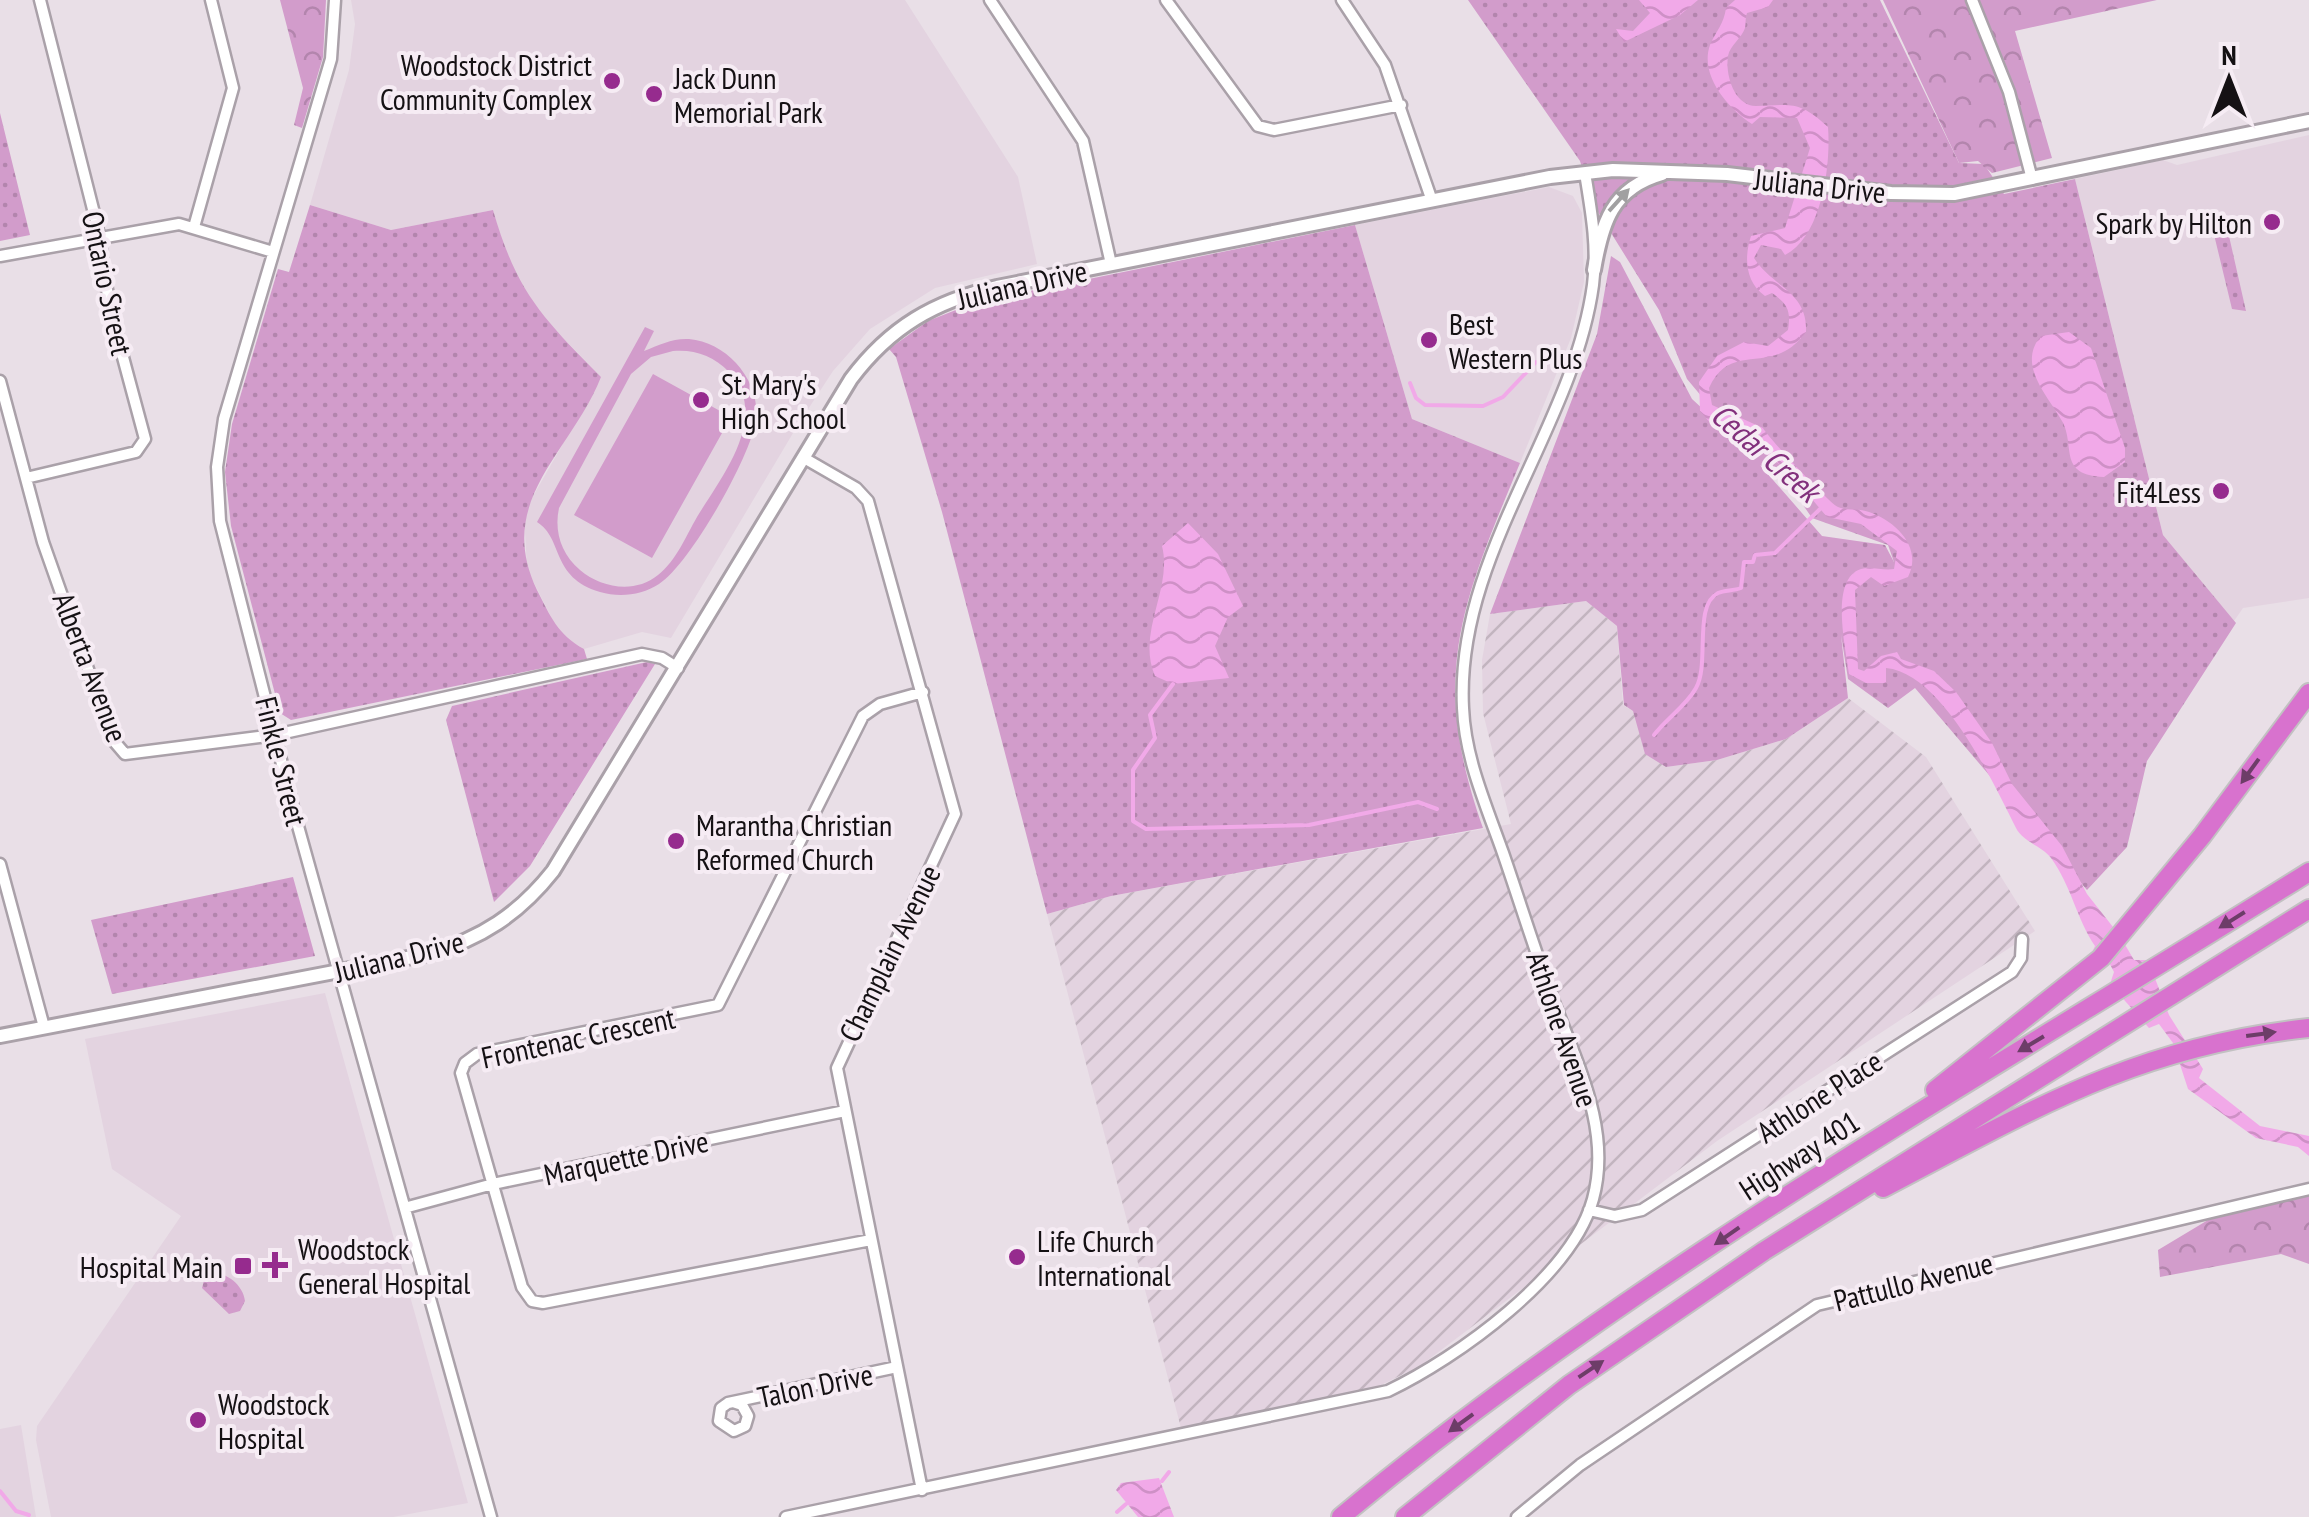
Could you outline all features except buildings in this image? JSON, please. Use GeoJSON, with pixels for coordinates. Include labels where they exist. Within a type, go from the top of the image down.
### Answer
{"type":"FeatureCollection","features":[{"type":"Feature","properties":{"kind":"highway"},"geometry":{"type":"LineString","coordinates":[[1876,1137],[2101,958],[2309,693]]}},
{"type":"Feature","properties":{"kind":"highway","name":"Highway 401"},"geometry":{"type":"LineString","coordinates":[[1341,1517],[1406,1463],[1556,1353],[1876,1137],[2309,872]]}},
{"type":"Feature","properties":{"kind":"highway","name":"Highway 401"},"geometry":{"type":"LineString","coordinates":[[1405,1517],[1569,1384],[1764,1250],[2309,909]]}},
{"type":"Feature","properties":{"kind":"highway"},"geometry":{"type":"LineString","coordinates":[[1764,1250],[2069,1090],[2156,1056],[2214,1042],[2309,1028]]}},
{"type":"Feature","properties":{"kind":"street","name":"Ontario Street"},"geometry":{"type":"LineString","coordinates":[[26,478],[135,452],[145,441],[110,309],[99,239],[40,0]]}},
{"type":"Feature","properties":{"kind":"street"},"geometry":{"type":"LineString","coordinates":[[194,227],[233,88],[211,0]]}},
{"type":"Feature","properties":{"kind":"street","name":"Finkle Street"},"geometry":{"type":"LineString","coordinates":[[336,0],[332,59],[224,419],[217,479],[220,521],[275,735],[491,1517]]}},
{"type":"Feature","properties":{"kind":"street"},"geometry":{"type":"LineString","coordinates":[[990,0],[1083,140],[1112,264]]}},
{"type":"Feature","properties":{"kind":"street"},"geometry":{"type":"LineString","coordinates":[[1166,0],[1258,126],[1274,130],[1401,105]]}},
{"type":"Feature","properties":{"kind":"street"},"geometry":{"type":"LineString","coordinates":[[1342,0],[1385,65],[1432,200]]}},
{"type":"Feature","properties":{"kind":"street"},"geometry":{"type":"LineString","coordinates":[[1972,0],[2009,92],[2032,179]]}},
{"type":"Feature","properties":{"kind":"street","name":"Juliana Drive"},"geometry":{"type":"LineString","coordinates":[[0,1036],[454,947],[478,937],[518,910],[553,871],[867,358],[912,319],[978,291],[1585,172],[1686,172],[1935,196],[2309,121]]}},
{"type":"Feature","properties":{"kind":"street","name":"Athlone Avenue"},"geometry":{"type":"LineString","coordinates":[[786,1517],[1388,1391],[1426,1371],[1537,1284],[1589,1210],[1597,1173],[1592,1105],[1473,766],[1462,689],[1470,613],[1581,338],[1594,270],[1585,172]]}},
{"type":"Feature","properties":{"kind":"street"},"geometry":{"type":"LineString","coordinates":[[1594,270],[1602,225],[1619,198],[1646,178],[1686,172]]}},
{"type":"Feature","properties":{"kind":"street"},"geometry":{"type":"LineString","coordinates":[[0,256],[175,224],[273,252]]}},
{"type":"Feature","properties":{"kind":"street","name":"Alberta Avenue"},"geometry":{"type":"LineString","coordinates":[[0,381],[44,546],[119,750],[130,754],[275,735],[642,654],[662,658],[678,668]]}},
{"type":"Feature","properties":{"kind":"street","name":"Champlain Avenue"},"geometry":{"type":"LineString","coordinates":[[804,458],[856,488],[868,501],[954,809],[953,822],[840,1054],[838,1068],[922,1490]]}},
{"type":"Feature","properties":{"kind":"street","name":"Frontenac Crescent"},"geometry":{"type":"LineString","coordinates":[[871,1240],[538,1302],[528,1298],[522,1287],[462,1080],[465,1063],[478,1054],[718,1005],[863,717],[880,704],[923,692]]}},
{"type":"Feature","properties":{"kind":"street"},"geometry":{"type":"LineString","coordinates":[[0,864],[44,1027]]}},
{"type":"Feature","properties":{"kind":"street","name":"Athlone Place"},"geometry":{"type":"LineString","coordinates":[[1589,1210],[1615,1216],[1642,1210],[2012,972],[2021,958],[2022,938]]}},
{"type":"Feature","properties":{"kind":"street","name":"Marquette Drive"},"geometry":{"type":"LineString","coordinates":[[408,1207],[493,1184],[845,1111]]}},
{"type":"Feature","properties":{"kind":"street","name":"Pattullo Avenue"},"geometry":{"type":"LineString","coordinates":[[1517,1517],[1580,1465],[1817,1305],[2309,1189]]}},
{"type":"Feature","properties":{"kind":"street","name":"Talon Drive"},"geometry":{"type":"LineString","coordinates":[[733,1402],[898,1367]]}},
{"type":"Feature","properties":{"kind":"shaded area"},"geometry":{"type":"Polygon","coordinates":[[[351,0],[905,0],[1018,177],[1037,264],[935,288],[870,329],[833,371],[799,423],[671,638],[642,632],[584,649],[560,635],[527,569],[524,512],[601,377],[542,316],[509,265],[493,210],[391,230],[310,205],[349,70],[355,24],[351,0]]]}},
{"type":"Feature","properties":{"kind":"shaded area"},"geometry":{"type":"Polygon","coordinates":[[[2309,135],[2309,598],[2243,608],[2234,621],[2163,535],[2075,179],[2163,160],[2177,165],[2309,135]]]}},
{"type":"Feature","properties":{"kind":"shaded area"},"geometry":{"type":"Polygon","coordinates":[[[1549,187],[1573,196],[1582,213],[1584,282],[1571,338],[1520,463],[1412,419],[1355,225],[1549,187]]]}},
{"type":"Feature","properties":{"kind":"shaded area"},"geometry":{"type":"Polygon","coordinates":[[[1586,601],[1617,626],[1623,705],[1633,711],[1666,767],[1717,760],[1786,739],[1848,698],[1926,757],[2035,931],[1717,1141],[1420,1366],[1375,1388],[1181,1428],[1047,914],[1111,896],[1511,824],[1483,713],[1482,660],[1490,614],[1586,601]]]}},
{"type":"Feature","properties":{"kind":"shaded area","name":"Woodstock General Hospital"},"geometry":{"type":"Polygon","coordinates":[[[325,993],[468,1503],[393,1517],[51,1517],[36,1440],[37,1426],[181,1216],[112,1169],[85,1039],[325,993]]]}},
{"type":"Feature","properties":{"kind":"shaded area"},"geometry":{"type":"Polygon","coordinates":[[[21,1425],[36,1517],[0,1517],[0,1429],[21,1425]]]}},
{"type":"Feature","properties":{"kind":"green space"},"geometry":{"type":"Polygon","coordinates":[[[280,0],[326,0],[323,57],[302,128],[294,125],[303,88],[280,0]]]}},
{"type":"Feature","properties":{"kind":"green space"},"geometry":{"type":"Polygon","coordinates":[[[1468,0],[1880,0],[1959,163],[1984,164],[2004,194],[2075,179],[2163,535],[2236,623],[2147,761],[2127,847],[2087,890],[1915,688],[1888,708],[1848,679],[1841,635],[1848,698],[1786,739],[1717,760],[1666,767],[1645,754],[1633,711],[1624,705],[1617,626],[1586,601],[1490,614],[1597,334],[1611,256],[1620,262],[1692,399],[1743,446],[1687,379],[1659,310],[1593,204],[1580,161],[1468,0]],[[1760,465],[1822,536],[1885,545],[1894,562],[1888,545],[1812,518],[1790,486],[1760,465]]]}},
{"type":"Feature","properties":{"kind":"green space"},"geometry":{"type":"Polygon","coordinates":[[[1883,0],[2157,0],[2015,31],[2052,158],[1992,173],[1978,161],[1959,163],[1883,0]]]}},
{"type":"Feature","properties":{"kind":"green space"},"geometry":{"type":"Polygon","coordinates":[[[0,113],[30,235],[0,241],[0,113]]]}},
{"type":"Feature","properties":{"kind":"green space"},"geometry":{"type":"Polygon","coordinates":[[[310,205],[391,230],[493,210],[512,263],[534,302],[601,377],[542,478],[530,503],[525,529],[526,558],[537,590],[556,624],[584,649],[587,659],[291,720],[280,713],[231,526],[225,472],[232,424],[278,269],[289,272],[310,205]]]}},
{"type":"Feature","properties":{"kind":"green space"},"geometry":{"type":"Polygon","coordinates":[[[2217,212],[2224,214],[2246,311],[2232,309],[2210,218],[2217,212]]]}},
{"type":"Feature","properties":{"kind":"green space"},"geometry":{"type":"Polygon","coordinates":[[[1355,225],[1412,419],[1520,463],[1482,559],[1459,642],[1455,683],[1458,727],[1483,828],[1111,896],[1047,914],[942,512],[896,357],[889,349],[928,321],[976,302],[1355,225]]]}},
{"type":"Feature","properties":{"kind":"green space"},"geometry":{"type":"Polygon","coordinates":[[[645,327],[654,331],[644,351],[689,339],[716,347],[739,366],[756,405],[752,437],[702,533],[659,584],[623,595],[584,585],[565,568],[551,538],[537,522],[645,327]],[[681,351],[651,357],[631,374],[559,508],[558,534],[568,557],[588,576],[608,585],[639,585],[664,569],[738,446],[745,407],[741,389],[717,362],[681,351]]]}},
{"type":"Feature","properties":{"kind":"green space"},"geometry":{"type":"Polygon","coordinates":[[[653,374],[731,417],[652,558],[574,515],[653,374]]]}},
{"type":"Feature","properties":{"kind":"green space"},"geometry":{"type":"Polygon","coordinates":[[[647,662],[655,664],[530,866],[494,902],[446,720],[452,706],[647,662]]]}},
{"type":"Feature","properties":{"kind":"green space"},"geometry":{"type":"Polygon","coordinates":[[[293,877],[315,956],[112,994],[91,920],[293,877]]]}},
{"type":"Feature","properties":{"kind":"green space"},"geometry":{"type":"Polygon","coordinates":[[[2309,1193],[2309,1264],[2281,1254],[2160,1277],[2158,1250],[2218,1214],[2309,1193]]]}},
{"type":"Feature","properties":{"kind":"green space"},"geometry":{"type":"Polygon","coordinates":[[[206,1273],[219,1274],[236,1283],[245,1301],[240,1311],[229,1314],[202,1288],[206,1273]]]}},
{"type":"Feature","properties":{"kind":"water"},"geometry":{"type":"Polygon","coordinates":[[[1639,0],[1698,0],[1680,15],[1624,42],[1616,29],[1633,31],[1650,13],[1639,0]]]}},
{"type":"Feature","properties":{"kind":"water","name":"Cedar Creek"},"geometry":{"type":"Polygon","coordinates":[[[1735,0],[1773,0],[1768,7],[1747,13],[1745,28],[1729,52],[1728,71],[1737,95],[1748,105],[1794,106],[1818,118],[1828,127],[1828,160],[1816,216],[1798,246],[1785,255],[1781,249],[1761,245],[1754,258],[1795,298],[1805,318],[1806,332],[1780,354],[1741,361],[1718,373],[1709,388],[1712,405],[1763,428],[1838,507],[1879,516],[1904,537],[1912,556],[1908,577],[1884,586],[1871,577],[1855,590],[1858,669],[1864,671],[1881,656],[1897,652],[1901,659],[1934,671],[1956,692],[1992,743],[2012,784],[2062,846],[2087,894],[2113,927],[2127,916],[2117,931],[2134,960],[2148,960],[2169,1015],[2203,1069],[2199,1078],[2260,1126],[2309,1136],[2309,1156],[2298,1147],[2256,1138],[2188,1089],[2173,1043],[2159,1024],[2149,1028],[2110,984],[2114,972],[2102,949],[2088,961],[2095,946],[2058,868],[2047,854],[2019,833],[1980,758],[1927,689],[1907,674],[1886,668],[1886,683],[1866,683],[1849,674],[1842,616],[1845,586],[1851,575],[1861,569],[1894,569],[1897,551],[1861,524],[1827,517],[1790,473],[1747,438],[1712,425],[1700,411],[1699,382],[1717,356],[1744,342],[1768,346],[1788,330],[1785,305],[1772,293],[1765,296],[1753,284],[1747,252],[1751,236],[1785,228],[1810,148],[1797,118],[1760,117],[1752,124],[1734,110],[1712,80],[1710,45],[1726,8],[1735,0]]]}},
{"type":"Feature","properties":{"kind":"water"},"geometry":{"type":"Polygon","coordinates":[[[2069,332],[2091,348],[2125,448],[2125,462],[2104,477],[2089,475],[2074,465],[2062,421],[2033,369],[2034,347],[2041,336],[2069,332]]]}},
{"type":"Feature","properties":{"kind":"water"},"geometry":{"type":"Polygon","coordinates":[[[1188,523],[1218,554],[1243,606],[1228,617],[1215,646],[1229,678],[1173,684],[1155,676],[1150,643],[1163,578],[1162,546],[1188,523]]]}},
{"type":"Feature","properties":{"kind":"water"},"geometry":{"type":"Polygon","coordinates":[[[1159,1478],[1174,1517],[1138,1517],[1116,1490],[1121,1483],[1159,1478]]]}},
{"type":"Feature","properties":{"kind":"waterway"},"geometry":{"type":"LineString","coordinates":[[1410,383],[1416,398],[1425,405],[1483,406],[1503,397],[1536,362]]}},
{"type":"Feature","properties":{"kind":"waterway","name":"Cedar Creek"},"geometry":{"type":"LineString","coordinates":[[1654,735],[1696,688],[1710,600],[1718,593],[1741,588],[1744,562],[1753,562],[1755,555],[1775,553],[1820,509]]}},
{"type":"Feature","properties":{"kind":"waterway"},"geometry":{"type":"LineString","coordinates":[[1173,684],[1150,715],[1155,738],[1133,770],[1133,821],[1146,829],[1309,825],[1418,802],[1437,809]]}},
{"type":"Feature","properties":{"kind":"waterway"},"geometry":{"type":"LineString","coordinates":[[1162,1481],[1169,1472]]}},
{"type":"Feature","properties":{"kind":"waterway"},"geometry":{"type":"LineString","coordinates":[[0,1491],[16,1511],[29,1515]]}},
{"type":"Feature","properties":{"kind":"waterway"},"geometry":{"type":"LineString","coordinates":[[1117,1512],[1126,1504]]}},
{"type":"Feature","properties":{"kind":"place","name":"Woodstock District Community Complex"},"geometry":{"type":"Point","coordinates":[612,81]}},
{"type":"Feature","properties":{"kind":"place","name":"Jack Dunn Memorial Park"},"geometry":{"type":"Point","coordinates":[654,94]}},
{"type":"Feature","properties":{"kind":"place","name":"Spark by Hilton"},"geometry":{"type":"Point","coordinates":[2272,222]}},
{"type":"Feature","properties":{"kind":"place","name":"Best Western Plus"},"geometry":{"type":"Point","coordinates":[1429,340]}},
{"type":"Feature","properties":{"kind":"place","name":"St. Mary's High School"},"geometry":{"type":"Point","coordinates":[701,400]}},
{"type":"Feature","properties":{"kind":"place","name":"Fit4Less"},"geometry":{"type":"Point","coordinates":[2221,491]}},
{"type":"Feature","properties":{"kind":"place","name":"Marantha Christian Reformed Church"},"geometry":{"type":"Point","coordinates":[676,841]}},
{"type":"Feature","properties":{"kind":"place","name":"Life Church International"},"geometry":{"type":"Point","coordinates":[1017,1257]}},
{"type":"Feature","properties":{"kind":"place","name":"Woodstock General Hospital"},"geometry":{"type":"Point","coordinates":[275,1265]}},
{"type":"Feature","properties":{"kind":"place","name":"Hospital Main"},"geometry":{"type":"Point","coordinates":[243,1266]}},
{"type":"Feature","properties":{"kind":"place","name":"Woodstock Hospital"},"geometry":{"type":"Point","coordinates":[198,1420]}}]}
